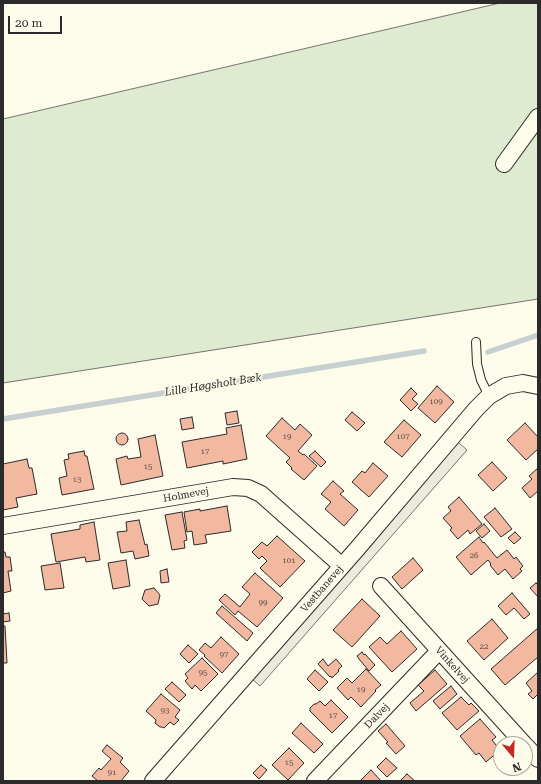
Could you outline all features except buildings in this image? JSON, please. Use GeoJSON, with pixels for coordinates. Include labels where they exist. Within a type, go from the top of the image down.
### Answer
{"type":"FeatureCollection","features":[{"type":"Feature","properties":{"kind":"street"},"geometry":{"type":"LineString","coordinates":[[504,164],[538,117]]}},
{"type":"Feature","properties":{"kind":"street","name":"Vestbanevej"},"geometry":{"type":"LineString","coordinates":[[152,781],[342,566],[476,409],[490,396],[506,386],[523,383],[538,386]]}},
{"type":"Feature","properties":{"kind":"street","name":"Holmevej"},"geometry":{"type":"LineString","coordinates":[[3,526],[232,487],[248,488],[262,494],[342,566]]}},
{"type":"Feature","properties":{"kind":"street","name":"Vinkelvej"},"geometry":{"type":"LineString","coordinates":[[381,586],[516,736]]}},
{"type":"Feature","properties":{"kind":"street","name":"Dalvej"},"geometry":{"type":"LineString","coordinates":[[315,781],[439,651]]}},
{"type":"Feature","properties":{"kind":"lane"},"geometry":{"type":"LineString","coordinates":[[476,342],[477,364],[482,380],[490,396]]}},
{"type":"Feature","properties":{"kind":"green space"},"geometry":{"type":"Polygon","coordinates":[[[500,3],[538,3],[538,299],[3,383],[3,119],[500,3]]]}},
{"type":"Feature","properties":{"kind":"shaded area"},"geometry":{"type":"Polygon","coordinates":[[[458,442],[467,450],[260,686],[251,678],[458,442]]]}},
{"type":"Feature","properties":{"kind":"waterway","name":"Lille Høgsholt Bæk"},"geometry":{"type":"LineString","coordinates":[[488,352],[538,335]]}},
{"type":"Feature","properties":{"kind":"waterway","name":"Lille Høgsholt Bæk"},"geometry":{"type":"LineString","coordinates":[[3,419],[424,351]]}}]}
